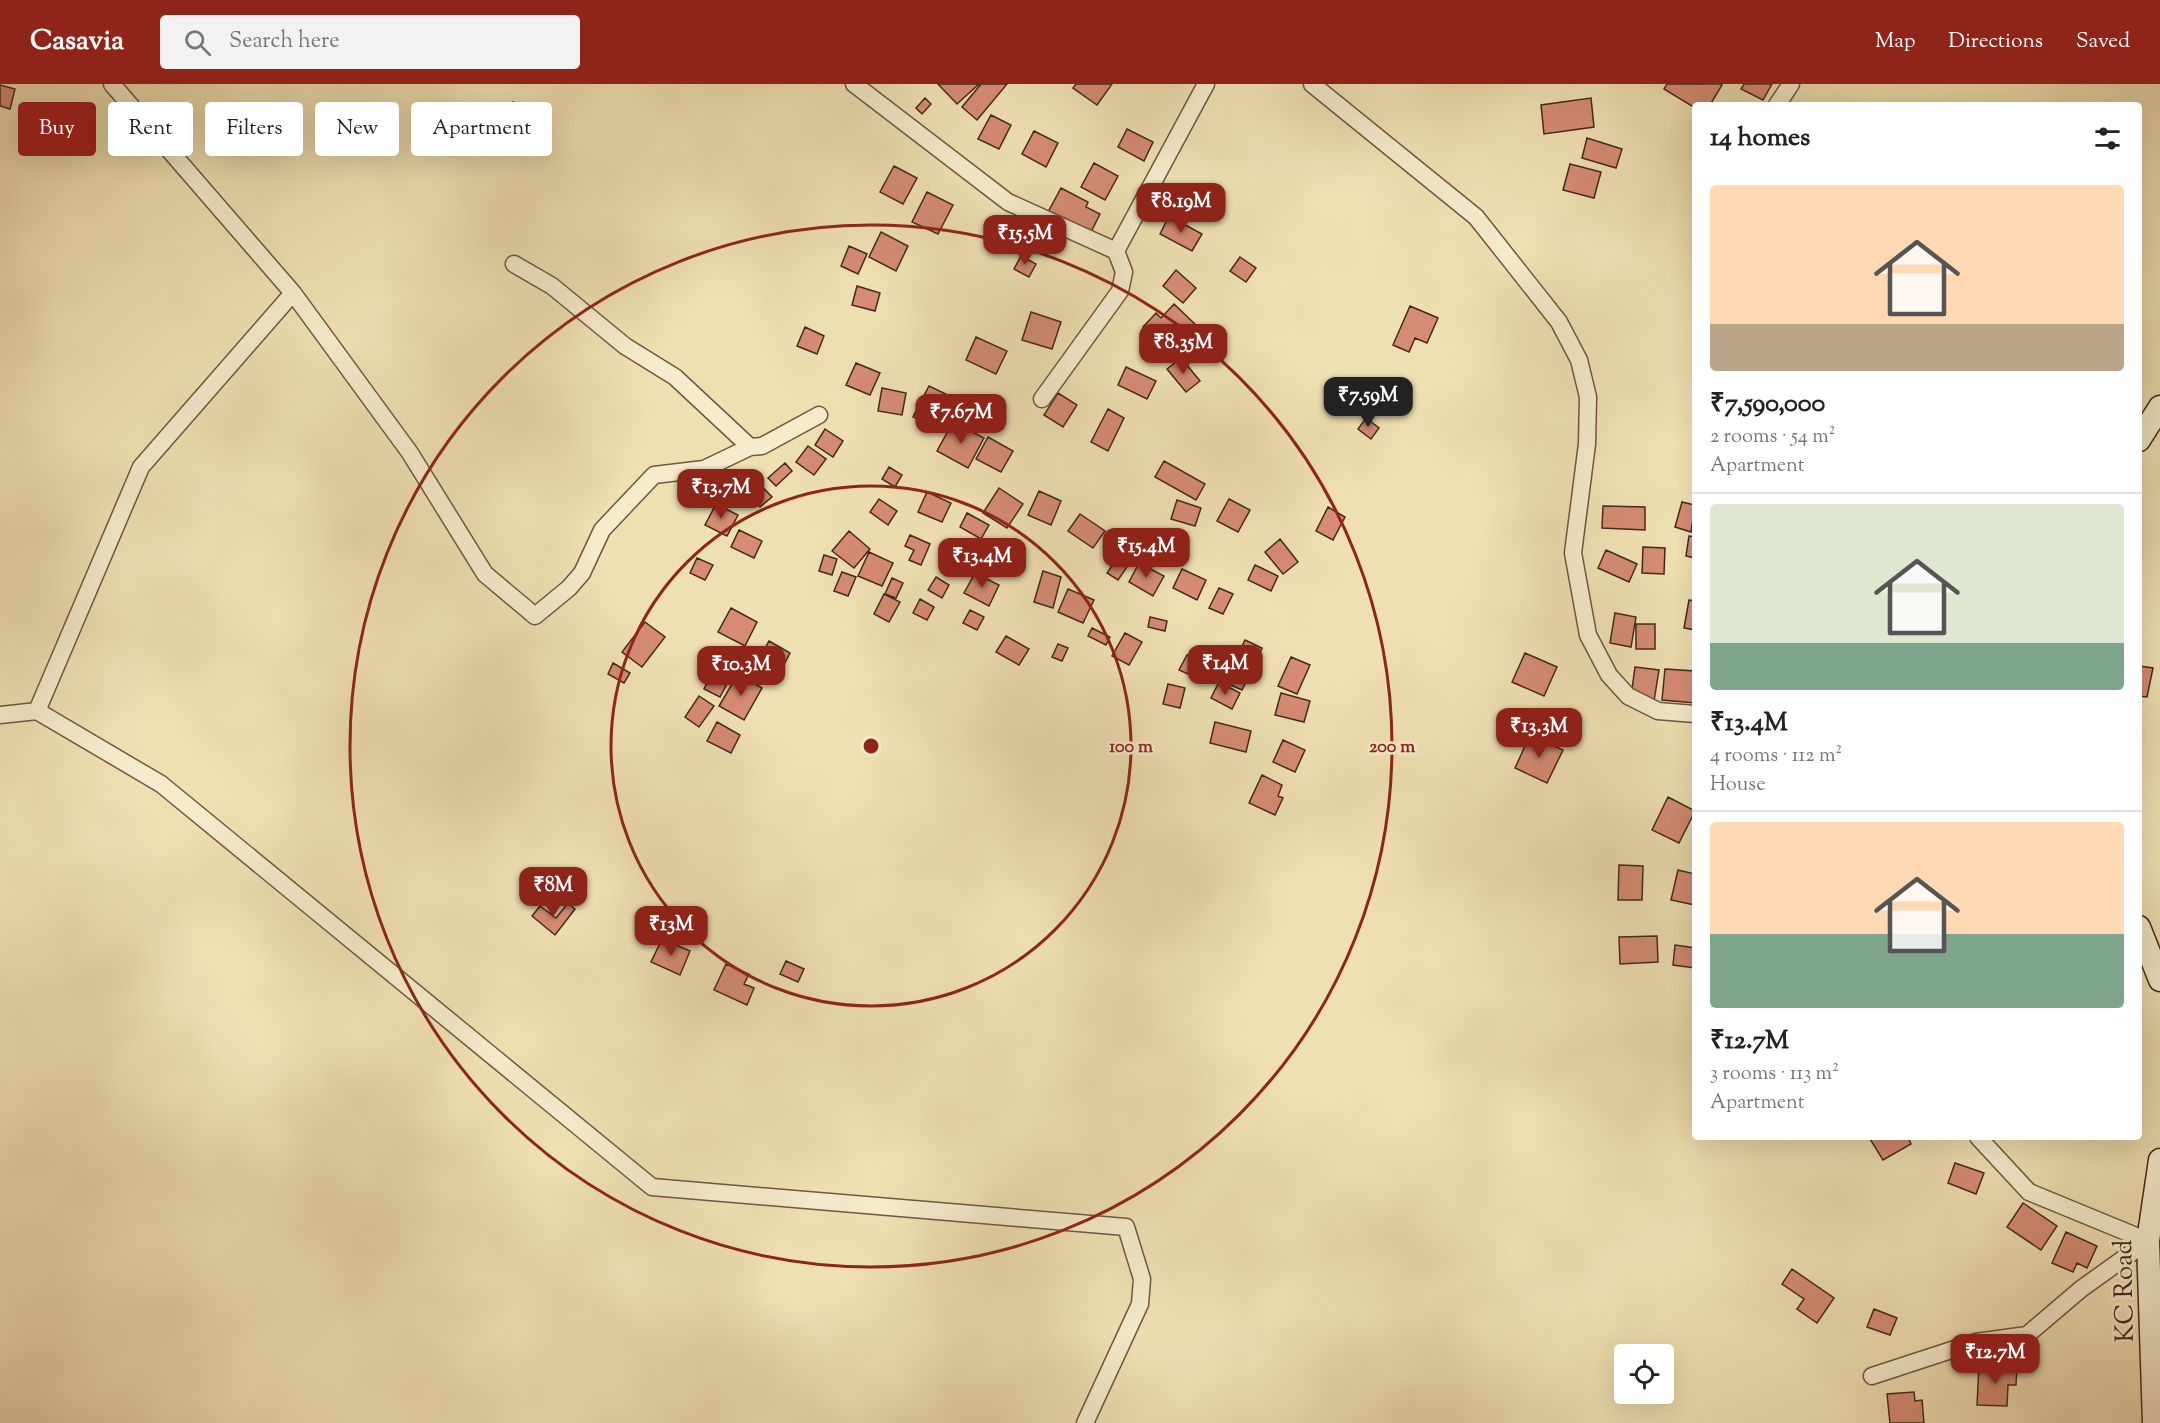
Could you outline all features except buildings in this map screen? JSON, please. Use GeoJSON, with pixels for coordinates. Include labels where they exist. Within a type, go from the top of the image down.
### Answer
{"type":"FeatureCollection","features":[{"type":"Feature","properties":{"kind":"main road"},"geometry":{"type":"LineString","coordinates":[[2142,435],[2160,407]]}},
{"type":"Feature","properties":{"kind":"main road"},"geometry":{"type":"LineString","coordinates":[[2142,935],[2160,980]]}},
{"type":"Feature","properties":{"kind":"main road","name":"KC Road"},"geometry":{"type":"LineString","coordinates":[[2154,1423],[2148,1241],[2160,1160]]}},
{"type":"Feature","properties":{"kind":"street"},"geometry":{"type":"LineString","coordinates":[[112,84],[292,293],[410,453],[485,574],[535,616],[569,588],[582,573],[602,530],[654,475],[704,469],[750,447],[762,446],[819,415]]}},
{"type":"Feature","properties":{"kind":"street"},"geometry":{"type":"LineString","coordinates":[[854,84],[1008,202],[1116,251],[1124,272],[1120,291],[1042,399]]}},
{"type":"Feature","properties":{"kind":"street"},"geometry":{"type":"LineString","coordinates":[[1116,251],[1206,84]]}},
{"type":"Feature","properties":{"kind":"street"},"geometry":{"type":"LineString","coordinates":[[1312,84],[1476,217],[1560,322],[1579,360],[1588,397],[1587,444],[1573,553],[1588,635],[1608,675],[1628,696],[1658,711],[1692,714]]}},
{"type":"Feature","properties":{"kind":"street"},"geometry":{"type":"LineString","coordinates":[[1779,102],[1791,84]]}},
{"type":"Feature","properties":{"kind":"street"},"geometry":{"type":"LineString","coordinates":[[514,264],[552,286],[625,346],[675,377],[750,447]]}},
{"type":"Feature","properties":{"kind":"street"},"geometry":{"type":"LineString","coordinates":[[37,711],[141,467],[292,293]]}},
{"type":"Feature","properties":{"kind":"street"},"geometry":{"type":"LineString","coordinates":[[0,715],[37,711],[161,784],[652,1187],[1126,1227],[1142,1279],[1140,1304],[1086,1423]]}},
{"type":"Feature","properties":{"kind":"street"},"geometry":{"type":"LineString","coordinates":[[1981,1140],[2029,1192],[2148,1241]]}},
{"type":"Feature","properties":{"kind":"street"},"geometry":{"type":"LineString","coordinates":[[1872,1376],[1976,1342],[2026,1335],[2081,1288],[2148,1241]]}}]}
